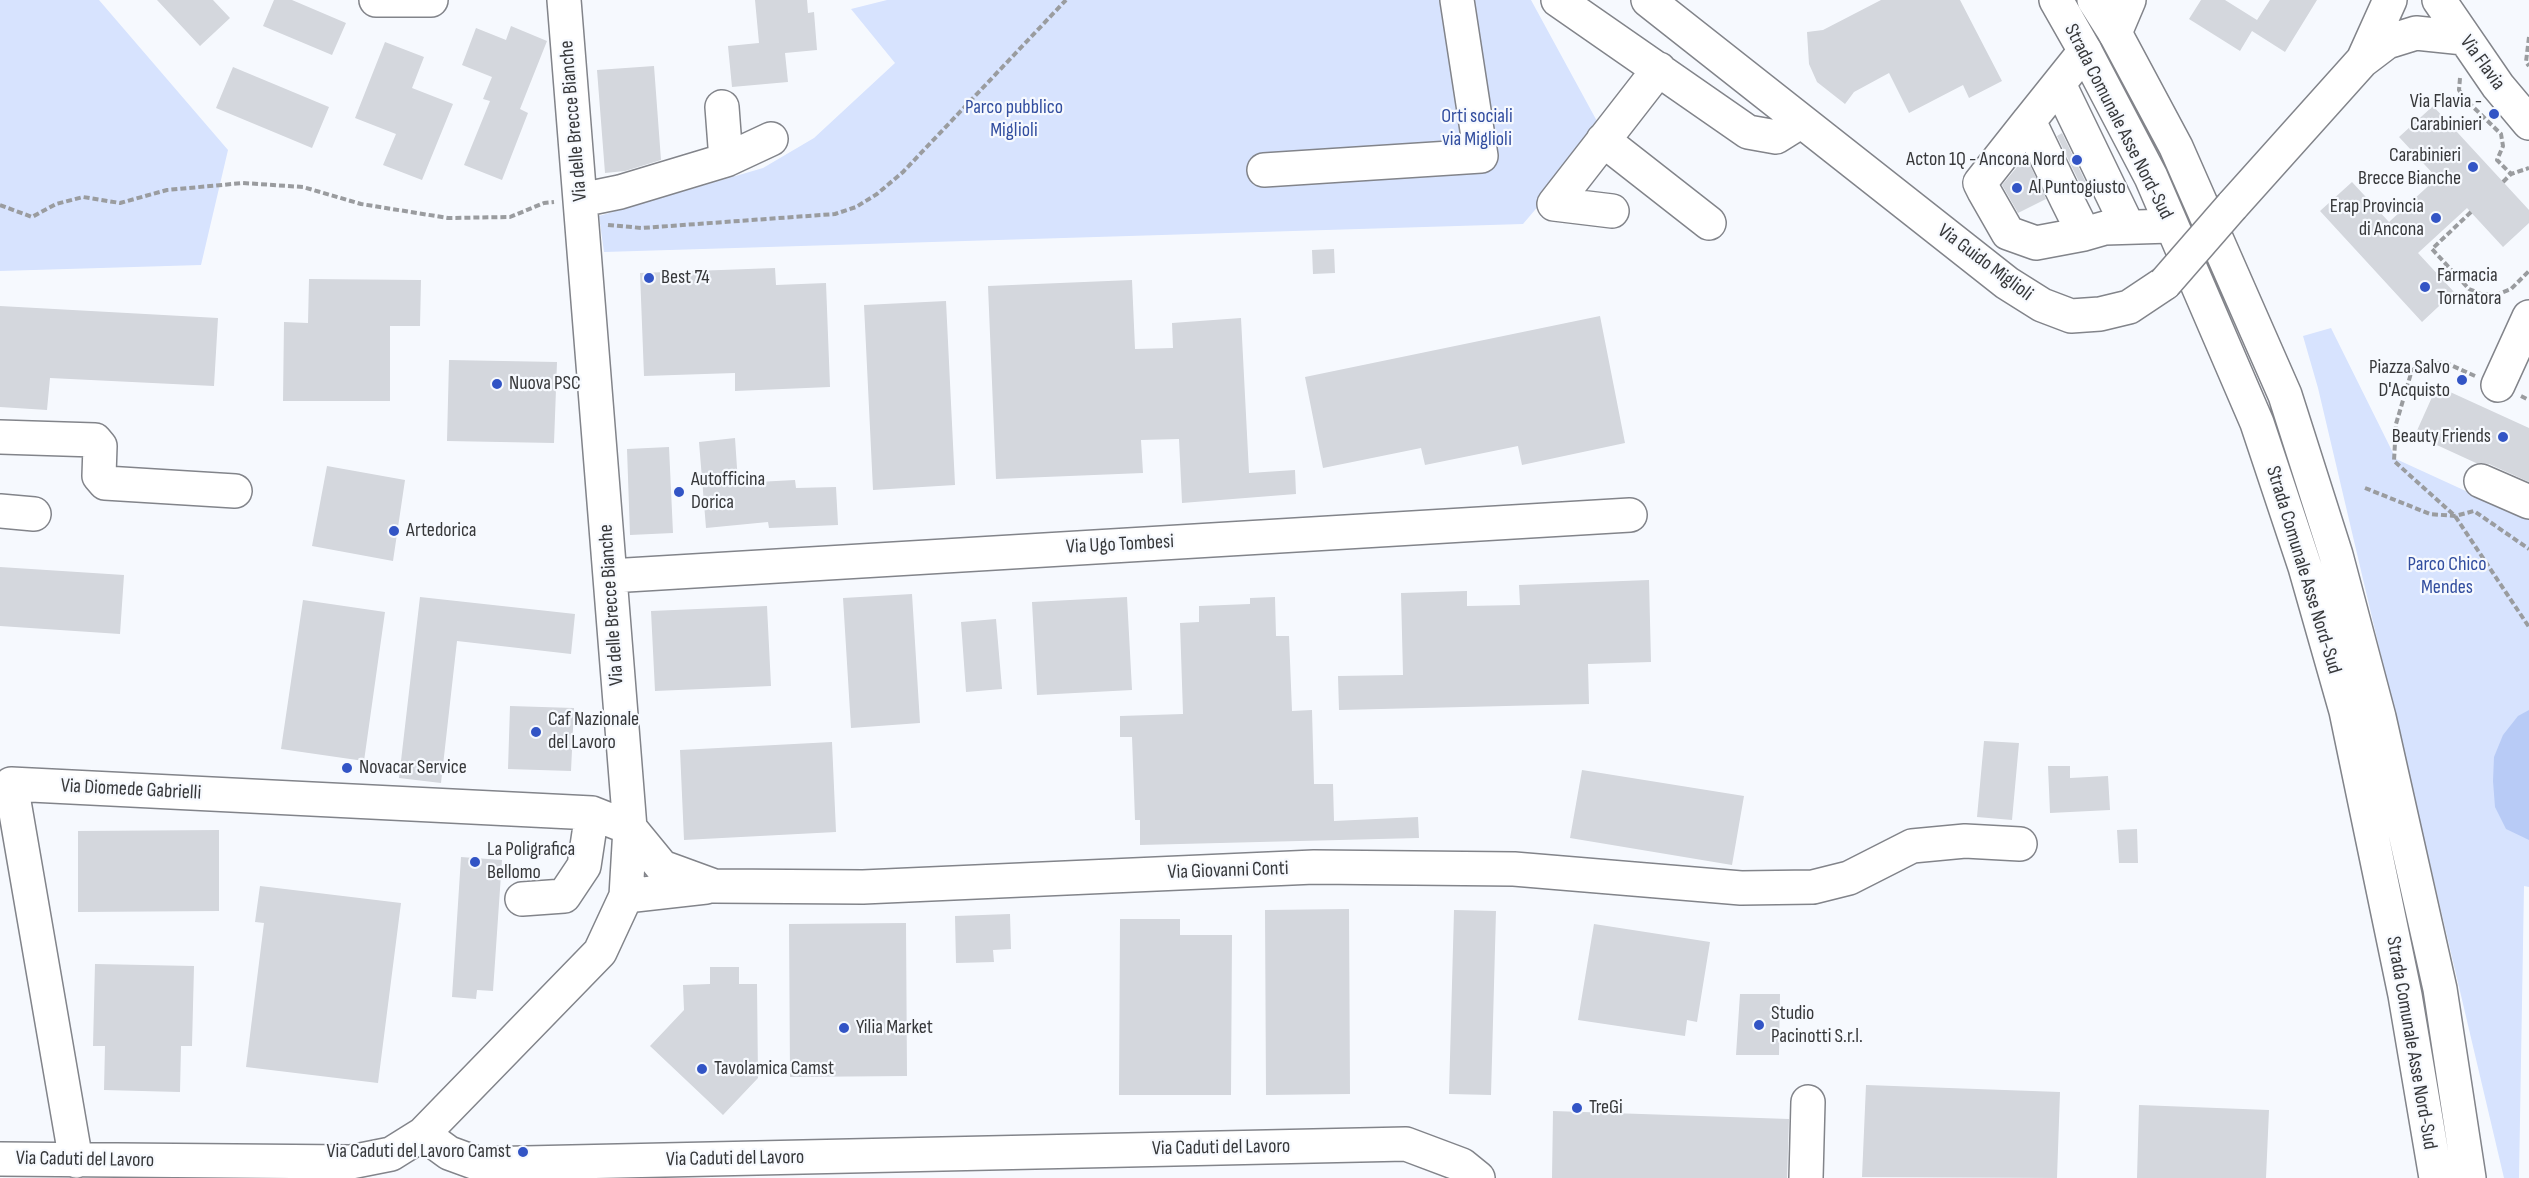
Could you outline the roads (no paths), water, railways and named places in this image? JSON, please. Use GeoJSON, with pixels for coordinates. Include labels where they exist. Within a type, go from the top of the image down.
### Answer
{"type":"FeatureCollection","features":[{"type":"Feature","properties":{"kind":"main road"},"geometry":{"type":"LineString","coordinates":[[376,0],[431,0]]}},
{"type":"Feature","properties":{"kind":"main road","name":"Via delle Brecce Bianche"},"geometry":{"type":"LineString","coordinates":[[423,1134],[600,952],[626,896],[630,828],[564,0]]}},
{"type":"Feature","properties":{"kind":"main road"},"geometry":{"type":"LineString","coordinates":[[1264,170],[1482,156],[1457,0]]}},
{"type":"Feature","properties":{"kind":"main road"},"geometry":{"type":"LineString","coordinates":[[1558,0],[1748,132],[1776,137],[1800,122]]}},
{"type":"Feature","properties":{"kind":"main road","name":"Via Guido Miglioli"},"geometry":{"type":"LineString","coordinates":[[1648,0],[2007,283],[2042,305],[2071,316],[2100,314],[2129,307],[2165,283],[2232,206],[2374,52],[2428,0]]}},
{"type":"Feature","properties":{"kind":"main road","name":"Strada Comunale Asse Nord-Sud"},"geometry":{"type":"LineString","coordinates":[[2056,0],[2151,177],[2257,423],[2305,567],[2343,700],[2405,995],[2436,1178]]}},
{"type":"Feature","properties":{"kind":"main road","name":"Strada Comunale Asse Nord-Sud"},"geometry":{"type":"LineString","coordinates":[[2094,0],[2115,33],[2176,147],[2285,395],[2336,555],[2379,717],[2440,989],[2469,1178]]}},
{"type":"Feature","properties":{"kind":"main road"},"geometry":{"type":"LineString","coordinates":[[2115,33],[2129,0]]}},
{"type":"Feature","properties":{"kind":"main road","name":"Via Flavia"},"geometry":{"type":"LineString","coordinates":[[2439,0],[2464,38],[2529,123]]}},
{"type":"Feature","properties":{"kind":"main road","name":"Via Guido Miglioli"},"geometry":{"type":"LineString","coordinates":[[2374,52],[2394,2]]}},
{"type":"Feature","properties":{"kind":"main road"},"geometry":{"type":"LineString","coordinates":[[2374,52],[2416,33],[2464,38]]}},
{"type":"Feature","properties":{"kind":"main road"},"geometry":{"type":"LineString","coordinates":[[2085,51],[1980,183],[2008,234],[2036,243],[2106,230],[2171,226]]}},
{"type":"Feature","properties":{"kind":"main road"},"geometry":{"type":"LineString","coordinates":[[1611,211],[1554,204],[1659,69]]}},
{"type":"Feature","properties":{"kind":"main road"},"geometry":{"type":"LineString","coordinates":[[2044,103],[2106,230]]}},
{"type":"Feature","properties":{"kind":"main road"},"geometry":{"type":"LineString","coordinates":[[2044,103],[2106,230]]}},
{"type":"Feature","properties":{"kind":"main road"},"geometry":{"type":"LineString","coordinates":[[722,108],[726,160]]}},
{"type":"Feature","properties":{"kind":"main road"},"geometry":{"type":"LineString","coordinates":[[581,212],[620,192],[726,160],[771,139]]}},
{"type":"Feature","properties":{"kind":"main road"},"geometry":{"type":"LineString","coordinates":[[1603,140],[1709,223]]}},
{"type":"Feature","properties":{"kind":"main road"},"geometry":{"type":"LineString","coordinates":[[2498,385],[2529,317]]}},
{"type":"Feature","properties":{"kind":"main road"},"geometry":{"type":"LineString","coordinates":[[0,437],[95,440],[100,446],[99,476],[105,483],[235,491]]}},
{"type":"Feature","properties":{"kind":"main road"},"geometry":{"type":"LineString","coordinates":[[2481,481],[2529,502]]}},
{"type":"Feature","properties":{"kind":"main road"},"geometry":{"type":"LineString","coordinates":[[0,511],[34,514]]}},
{"type":"Feature","properties":{"kind":"main road","name":"Via Ugo Tombesi"},"geometry":{"type":"LineString","coordinates":[[610,576],[1630,515]]}},
{"type":"Feature","properties":{"kind":"main road","name":"Via Diomede Gabrielli"},"geometry":{"type":"LineString","coordinates":[[76,1161],[11,784],[592,813],[630,828]]}},
{"type":"Feature","properties":{"kind":"main road"},"geometry":{"type":"LineString","coordinates":[[522,899],[564,896],[584,866],[592,813]]}},
{"type":"Feature","properties":{"kind":"main road","name":"Via Giovanni Conti"},"geometry":{"type":"LineString","coordinates":[[630,828],[662,867],[714,886]]}},
{"type":"Feature","properties":{"kind":"main road","name":"Via Giovanni Conti"},"geometry":{"type":"LineString","coordinates":[[626,896],[714,886],[863,887],[1314,867],[1514,868],[1741,888],[1813,887],[1849,878],[1912,846],[1965,841],[2020,844]]}},
{"type":"Feature","properties":{"kind":"main road"},"geometry":{"type":"LineString","coordinates":[[1806,1178],[1808,1102]]}},
{"type":"Feature","properties":{"kind":"main road","name":"Via Caduti del Lavoro"},"geometry":{"type":"LineString","coordinates":[[0,1159],[353,1170],[391,1154],[423,1134],[449,1153],[479,1164],[791,1168],[1406,1144],[1462,1165],[1478,1178]]}},
{"type":"Feature","properties":{"kind":"place","name":"Via Flavia - Carabinieri"},"geometry":{"type":"Point","coordinates":[2494,114]}},
{"type":"Feature","properties":{"kind":"place","name":"Acton 1Q - Ancona Nord"},"geometry":{"type":"Point","coordinates":[2077,160]}},
{"type":"Feature","properties":{"kind":"place","name":"Carabinieri Brecce Bianche"},"geometry":{"type":"Point","coordinates":[2473,167]}},
{"type":"Feature","properties":{"kind":"place","name":"Al Puntogiusto"},"geometry":{"type":"Point","coordinates":[2017,188]}},
{"type":"Feature","properties":{"kind":"place","name":"Erap Provincia di Ancona"},"geometry":{"type":"Point","coordinates":[2436,218]}},
{"type":"Feature","properties":{"kind":"place","name":"Best 74"},"geometry":{"type":"Point","coordinates":[649,278]}},
{"type":"Feature","properties":{"kind":"place","name":"Farmacia Tornatora"},"geometry":{"type":"Point","coordinates":[2425,287]}},
{"type":"Feature","properties":{"kind":"place","name":"Piazza Salvo D'Acquisto"},"geometry":{"type":"Point","coordinates":[2462,380]}},
{"type":"Feature","properties":{"kind":"place","name":"Nuova PSC"},"geometry":{"type":"Point","coordinates":[497,384]}},
{"type":"Feature","properties":{"kind":"place","name":"Beauty Friends"},"geometry":{"type":"Point","coordinates":[2503,437]}},
{"type":"Feature","properties":{"kind":"place","name":"Autofficina Dorica"},"geometry":{"type":"Point","coordinates":[679,492]}},
{"type":"Feature","properties":{"kind":"place","name":"Artedorica"},"geometry":{"type":"Point","coordinates":[394,531]}},
{"type":"Feature","properties":{"kind":"place","name":"Caf Nazionale del Lavoro"},"geometry":{"type":"Point","coordinates":[536,732]}},
{"type":"Feature","properties":{"kind":"place","name":"Novacar Service"},"geometry":{"type":"Point","coordinates":[347,768]}},
{"type":"Feature","properties":{"kind":"place","name":"La Poligrafica Bellomo"},"geometry":{"type":"Point","coordinates":[475,862]}},
{"type":"Feature","properties":{"kind":"place","name":"Studio Pacinotti S.r.l."},"geometry":{"type":"Point","coordinates":[1759,1025]}},
{"type":"Feature","properties":{"kind":"place","name":"Yilia Market"},"geometry":{"type":"Point","coordinates":[844,1028]}},
{"type":"Feature","properties":{"kind":"place","name":"Tavolamica Camst"},"geometry":{"type":"Point","coordinates":[702,1069]}},
{"type":"Feature","properties":{"kind":"place","name":"TreGi"},"geometry":{"type":"Point","coordinates":[1577,1108]}},
{"type":"Feature","properties":{"kind":"place","name":"Via Caduti del Lavoro Camst"},"geometry":{"type":"Point","coordinates":[523,1152]}},
{"type":"Feature","properties":{"kind":"park label","name":"Parco pubblico Miglioli"},"geometry":{"type":"Point","coordinates":[1014,120]}},
{"type":"Feature","properties":{"kind":"park label","name":"Orti sociali via Miglioli"},"geometry":{"type":"Point","coordinates":[1477,128]}},
{"type":"Feature","properties":{"kind":"park label","name":"Parco Chico Mendes"},"geometry":{"type":"Point","coordinates":[2447,576]}}]}
